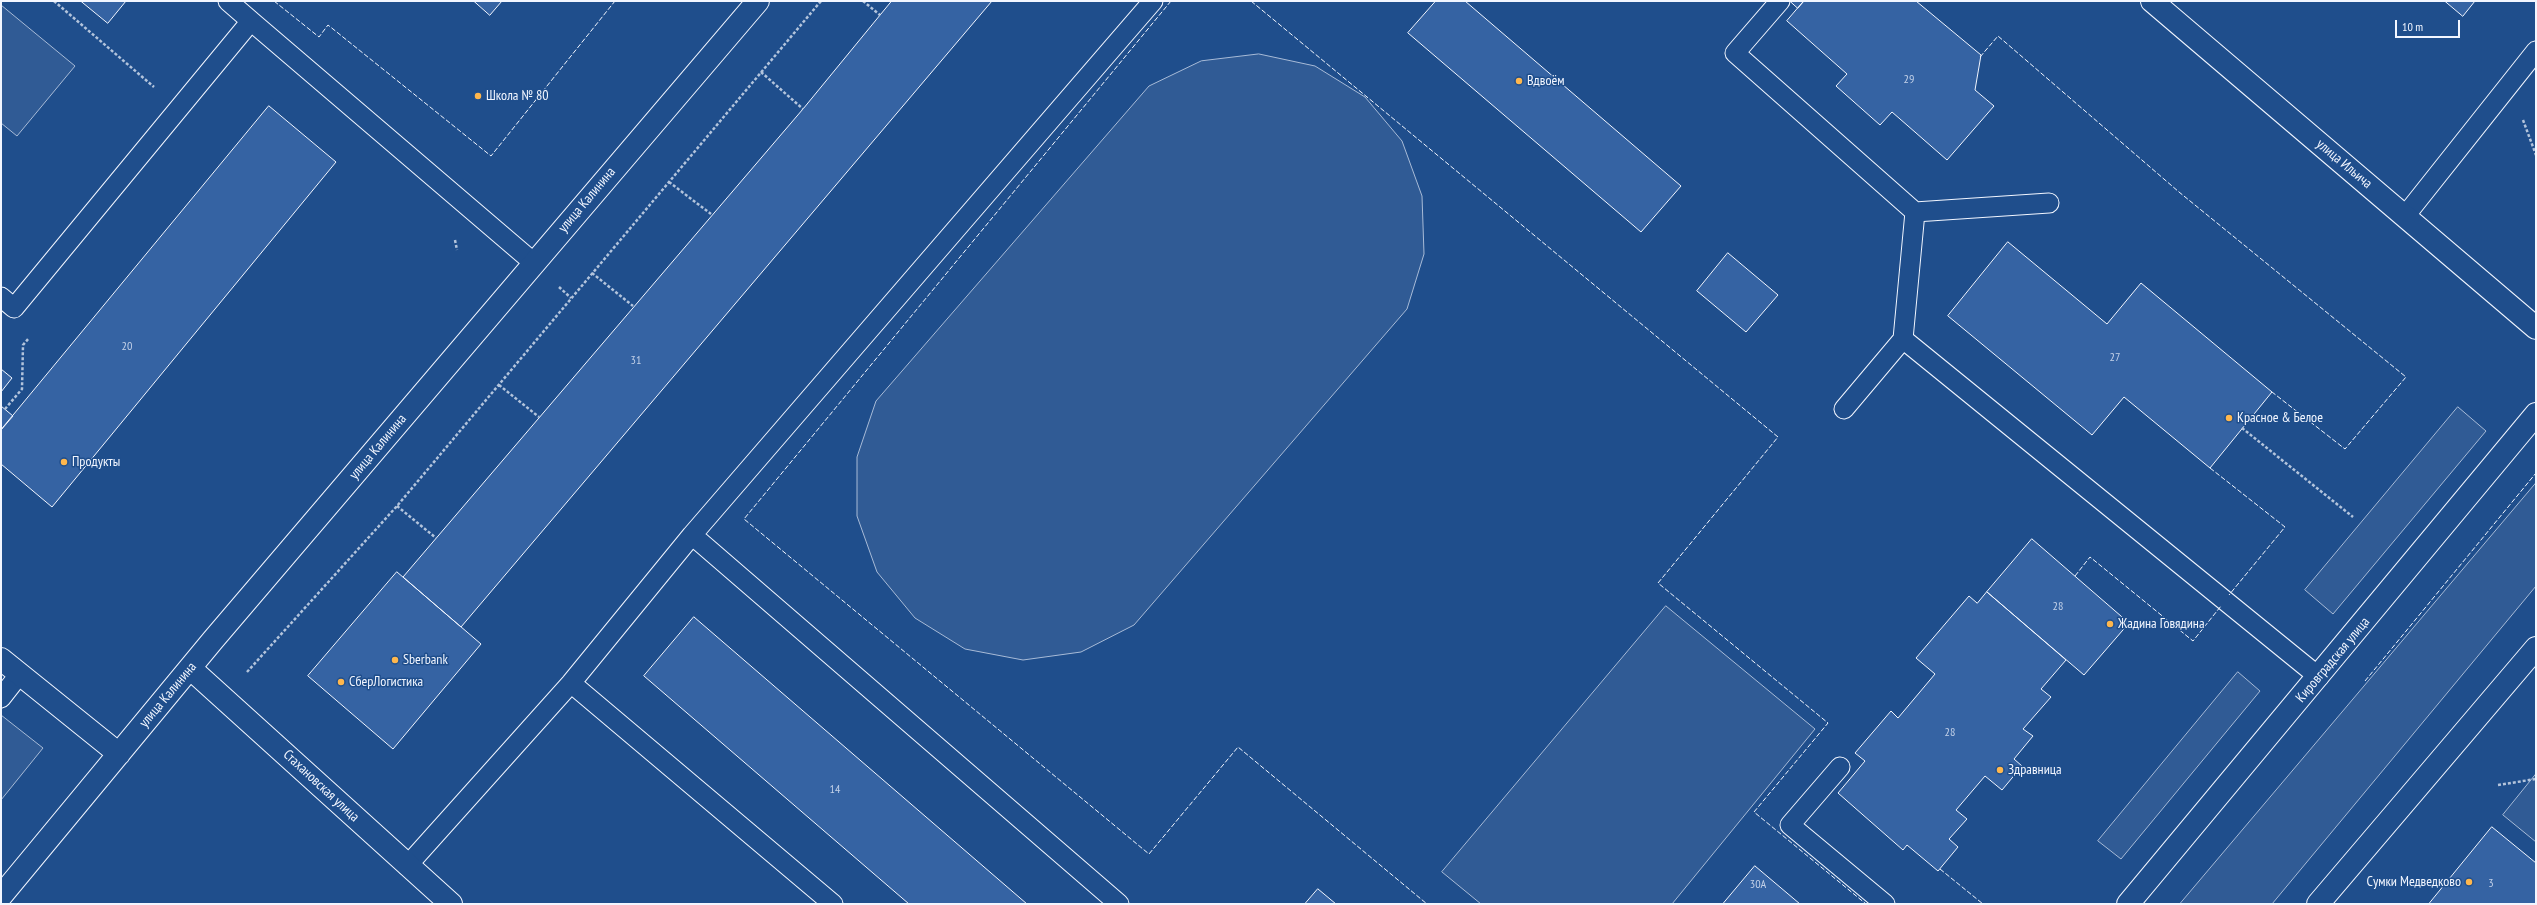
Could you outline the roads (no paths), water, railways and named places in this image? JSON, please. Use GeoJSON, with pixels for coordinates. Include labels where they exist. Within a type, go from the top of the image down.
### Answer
{"type":"FeatureCollection","features":[{"type":"Feature","properties":{"kind":"street","name":"улица Калинина"},"geometry":{"type":"LineString","coordinates":[[1,896],[190,668],[758,1]]}},
{"type":"Feature","properties":{"kind":"street","name":"улица Ильича"},"geometry":{"type":"LineString","coordinates":[[2152,1],[2536,328]]}},
{"type":"Feature","properties":{"kind":"street","name":"Кировградская улица"},"geometry":{"type":"LineString","coordinates":[[2128,904],[2319,677],[2536,414]]}},
{"type":"Feature","properties":{"kind":"street"},"geometry":{"type":"LineString","coordinates":[[2318,904],[2536,648]]}},
{"type":"Feature","properties":{"kind":"street"},"geometry":{"type":"LineString","coordinates":[[1,659],[119,754]]}},
{"type":"Feature","properties":{"kind":"street","name":"Стахановская улица"},"geometry":{"type":"LineString","coordinates":[[190,668],[407,866],[451,904]]}},
{"type":"Feature","properties":{"kind":"lane"},"geometry":{"type":"LineString","coordinates":[[228,1],[534,263]]}},
{"type":"Feature","properties":{"kind":"lane"},"geometry":{"type":"LineString","coordinates":[[407,866],[571,683],[692,535],[1153,1]]}},
{"type":"Feature","properties":{"kind":"lane"},"geometry":{"type":"LineString","coordinates":[[1780,1],[1735,53],[1915,212],[2048,203]]}},
{"type":"Feature","properties":{"kind":"lane"},"geometry":{"type":"LineString","coordinates":[[1,296],[14,308],[251,21]]}},
{"type":"Feature","properties":{"kind":"lane"},"geometry":{"type":"LineString","coordinates":[[2405,216],[2536,51]]}},
{"type":"Feature","properties":{"kind":"lane"},"geometry":{"type":"LineString","coordinates":[[1844,409],[1903,339],[1915,212]]}},
{"type":"Feature","properties":{"kind":"lane"},"geometry":{"type":"LineString","coordinates":[[1903,339],[2319,677]]}},
{"type":"Feature","properties":{"kind":"lane"},"geometry":{"type":"LineString","coordinates":[[692,535],[1119,904]]}},
{"type":"Feature","properties":{"kind":"lane"},"geometry":{"type":"LineString","coordinates":[[1,698],[19,675]]}},
{"type":"Feature","properties":{"kind":"lane"},"geometry":{"type":"LineString","coordinates":[[571,683],[833,904]]}},
{"type":"Feature","properties":{"kind":"lane"},"geometry":{"type":"LineString","coordinates":[[1840,767],[1790,825],[1885,904]]}},
{"type":"Feature","properties":{"kind":"place","name":"Вдвоём"},"geometry":{"type":"Point","coordinates":[1519,81]}},
{"type":"Feature","properties":{"kind":"place","name":"Школа № 80"},"geometry":{"type":"Point","coordinates":[478,96]}},
{"type":"Feature","properties":{"kind":"place","name":"Красное & Белое"},"geometry":{"type":"Point","coordinates":[2229,418]}},
{"type":"Feature","properties":{"kind":"place","name":"Продукты"},"geometry":{"type":"Point","coordinates":[64,462]}},
{"type":"Feature","properties":{"kind":"place","name":"Жадина Говядина"},"geometry":{"type":"Point","coordinates":[2110,624]}},
{"type":"Feature","properties":{"kind":"place","name":"Sberbank"},"geometry":{"type":"Point","coordinates":[395,660]}},
{"type":"Feature","properties":{"kind":"place","name":"СберЛогистика"},"geometry":{"type":"Point","coordinates":[341,682]}},
{"type":"Feature","properties":{"kind":"place","name":"Здравница"},"geometry":{"type":"Point","coordinates":[2000,770]}},
{"type":"Feature","properties":{"kind":"place","name":"Сумки Медведково"},"geometry":{"type":"Point","coordinates":[2469,882]}}]}
